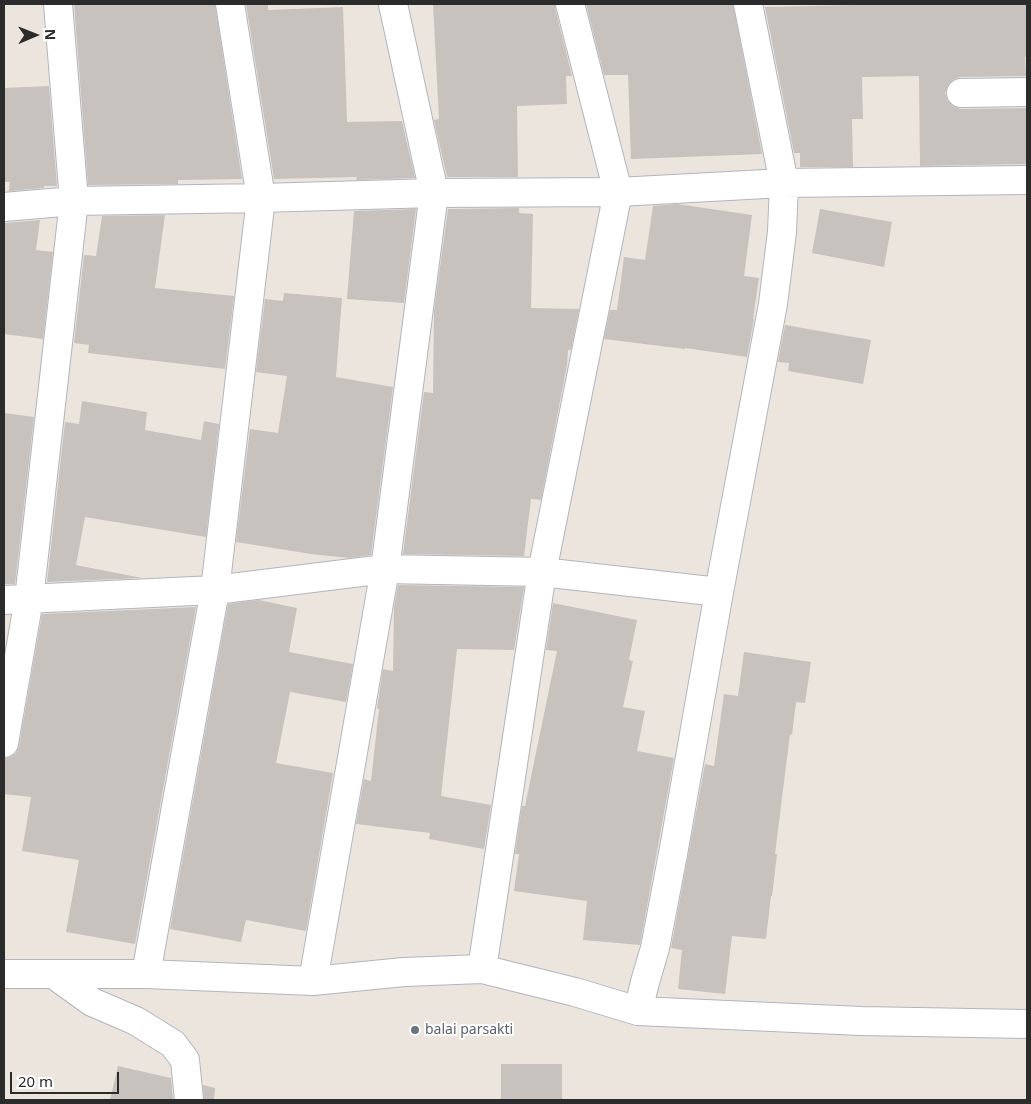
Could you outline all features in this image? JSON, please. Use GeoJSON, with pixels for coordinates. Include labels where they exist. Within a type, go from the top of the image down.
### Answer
{"type":"FeatureCollection","features":[{"type":"Feature","properties":{"kind":"street"},"geometry":{"type":"LineString","coordinates":[[4,743],[17,599],[74,201],[58,4]]}},
{"type":"Feature","properties":{"kind":"street"},"geometry":{"type":"LineString","coordinates":[[146,974],[215,590],[261,198],[230,4]]}},
{"type":"Feature","properties":{"kind":"street"},"geometry":{"type":"LineString","coordinates":[[313,980],[385,569],[434,193],[393,4]]}},
{"type":"Feature","properties":{"kind":"street"},"geometry":{"type":"LineString","coordinates":[[482,969],[542,572],[618,192],[570,4]]}},
{"type":"Feature","properties":{"kind":"street"},"geometry":{"type":"LineString","coordinates":[[638,1010],[655,948],[773,304],[782,232],[784,183],[748,4]]}},
{"type":"Feature","properties":{"kind":"street"},"geometry":{"type":"LineString","coordinates":[[961,93],[1027,92]]}},
{"type":"Feature","properties":{"kind":"street"},"geometry":{"type":"LineString","coordinates":[[4,207],[74,201],[434,193],[618,192],[784,183],[1027,180]]}},
{"type":"Feature","properties":{"kind":"street"},"geometry":{"type":"LineString","coordinates":[[17,599],[215,590],[385,569],[542,572],[719,592]]}},
{"type":"Feature","properties":{"kind":"street"},"geometry":{"type":"LineString","coordinates":[[4,974],[146,974],[313,980],[404,972],[482,969],[638,1010],[862,1020],[1027,1024]]}},
{"type":"Feature","properties":{"kind":"street"},"geometry":{"type":"LineString","coordinates":[[53,974],[92,1002],[136,1021],[174,1044],[184,1060],[189,1100]]}},
{"type":"Feature","properties":{"kind":"building"},"geometry":{"type":"Polygon","coordinates":[[[74,4],[215,4],[242,179],[178,180],[178,184],[88,185],[74,4]]]}},
{"type":"Feature","properties":{"kind":"building"},"geometry":{"type":"Polygon","coordinates":[[[246,4],[268,4],[268,10],[343,7],[347,122],[402,121],[415,178],[356,180],[357,177],[274,179],[246,4]]]}},
{"type":"Feature","properties":{"kind":"building"},"geometry":{"type":"Polygon","coordinates":[[[433,4],[555,4],[572,76],[566,76],[567,104],[517,106],[518,177],[447,177],[434,120],[439,119],[433,4]]]}},
{"type":"Feature","properties":{"kind":"building"},"geometry":{"type":"Polygon","coordinates":[[[586,4],[733,4],[762,154],[631,159],[628,75],[604,75],[586,4]]]}},
{"type":"Feature","properties":{"kind":"building"},"geometry":{"type":"Polygon","coordinates":[[[858,4],[1027,4],[1026,76],[960,77],[948,85],[945,93],[948,101],[953,106],[961,109],[1026,108],[1027,164],[920,166],[919,76],[862,77],[863,119],[852,119],[853,167],[800,167],[800,153],[794,153],[765,7],[858,4]]]}},
{"type":"Feature","properties":{"kind":"building"},"geometry":{"type":"Polygon","coordinates":[[[49,86],[57,186],[9,191],[10,182],[4,182],[4,88],[49,86]]]}},
{"type":"Feature","properties":{"kind":"building"},"geometry":{"type":"Polygon","coordinates":[[[677,204],[752,215],[744,276],[759,278],[747,357],[604,339],[610,310],[617,310],[624,257],[645,260],[653,206],[677,204]]]}},
{"type":"Feature","properties":{"kind":"building"},"geometry":{"type":"Polygon","coordinates":[[[519,208],[519,213],[533,214],[531,308],[579,309],[571,350],[568,350],[567,365],[541,500],[531,499],[524,556],[403,554],[424,392],[433,393],[434,311],[448,209],[519,208]]]}},
{"type":"Feature","properties":{"kind":"building"},"geometry":{"type":"Polygon","coordinates":[[[416,209],[404,303],[347,299],[354,211],[416,209]]]}},
{"type":"Feature","properties":{"kind":"building"},"geometry":{"type":"Polygon","coordinates":[[[820,209],[892,222],[884,267],[812,253],[820,209]]]}},
{"type":"Feature","properties":{"kind":"building"},"geometry":{"type":"Polygon","coordinates":[[[165,215],[155,288],[234,296],[225,369],[88,353],[89,345],[74,343],[84,255],[96,256],[102,216],[165,215]]]}},
{"type":"Feature","properties":{"kind":"building"},"geometry":{"type":"Polygon","coordinates":[[[40,220],[36,250],[53,252],[43,339],[4,334],[5,223],[40,220]]]}},
{"type":"Feature","properties":{"kind":"building"},"geometry":{"type":"Polygon","coordinates":[[[284,293],[342,298],[336,377],[393,387],[371,555],[349,558],[236,542],[250,429],[278,433],[287,376],[256,372],[265,299],[283,301],[284,293]]]}},
{"type":"Feature","properties":{"kind":"building"},"geometry":{"type":"Polygon","coordinates":[[[785,325],[871,340],[863,384],[788,371],[789,363],[778,362],[785,325]]]}},
{"type":"Feature","properties":{"kind":"building"},"geometry":{"type":"Polygon","coordinates":[[[82,401],[147,412],[145,430],[201,440],[204,421],[219,424],[206,537],[85,517],[76,565],[142,578],[47,582],[65,422],[79,424],[82,401]]]}},
{"type":"Feature","properties":{"kind":"building"},"geometry":{"type":"Polygon","coordinates":[[[4,413],[34,417],[15,584],[4,584],[4,413]]]}},
{"type":"Feature","properties":{"kind":"building"},"geometry":{"type":"Polygon","coordinates":[[[398,585],[524,587],[514,650],[457,649],[441,796],[491,805],[484,849],[429,839],[430,833],[356,824],[364,779],[371,781],[379,709],[377,708],[383,669],[393,671],[394,607],[398,585]]]}},
{"type":"Feature","properties":{"kind":"building"},"geometry":{"type":"Polygon","coordinates":[[[259,600],[297,608],[289,652],[353,664],[346,702],[290,692],[276,763],[333,773],[306,931],[246,920],[241,942],[170,929],[228,604],[259,600]]]}},
{"type":"Feature","properties":{"kind":"building"},"geometry":{"type":"Polygon","coordinates":[[[553,603],[637,620],[629,660],[633,661],[623,707],[645,711],[637,751],[674,758],[640,945],[583,940],[587,901],[514,891],[519,854],[515,854],[522,806],[525,806],[557,651],[546,650],[553,603]]]}},
{"type":"Feature","properties":{"kind":"building"},"geometry":{"type":"Polygon","coordinates":[[[196,607],[135,944],[66,932],[79,860],[22,851],[31,797],[4,794],[4,758],[16,753],[19,746],[42,614],[196,607]]]}},
{"type":"Feature","properties":{"kind":"building"},"geometry":{"type":"Polygon","coordinates":[[[744,652],[811,662],[805,703],[796,702],[792,735],[790,734],[766,939],[732,936],[725,994],[678,989],[682,950],[671,948],[705,764],[714,766],[724,694],[738,696],[744,652]]]}},
{"type":"Feature","properties":{"kind":"building"},"geometry":{"type":"Polygon","coordinates":[[[501,1064],[562,1064],[562,1100],[501,1100],[501,1064]]]}},
{"type":"Feature","properties":{"kind":"building"},"geometry":{"type":"Polygon","coordinates":[[[118,1066],[171,1078],[173,1100],[110,1100],[118,1066]]]}},
{"type":"Feature","properties":{"kind":"building"},"geometry":{"type":"Polygon","coordinates":[[[203,1085],[215,1088],[214,1100],[204,1100],[203,1085]]]}},
{"type":"Feature","properties":{"kind":"place","name":"balai parsakti"},"geometry":{"type":"Point","coordinates":[415,1030]}}]}
